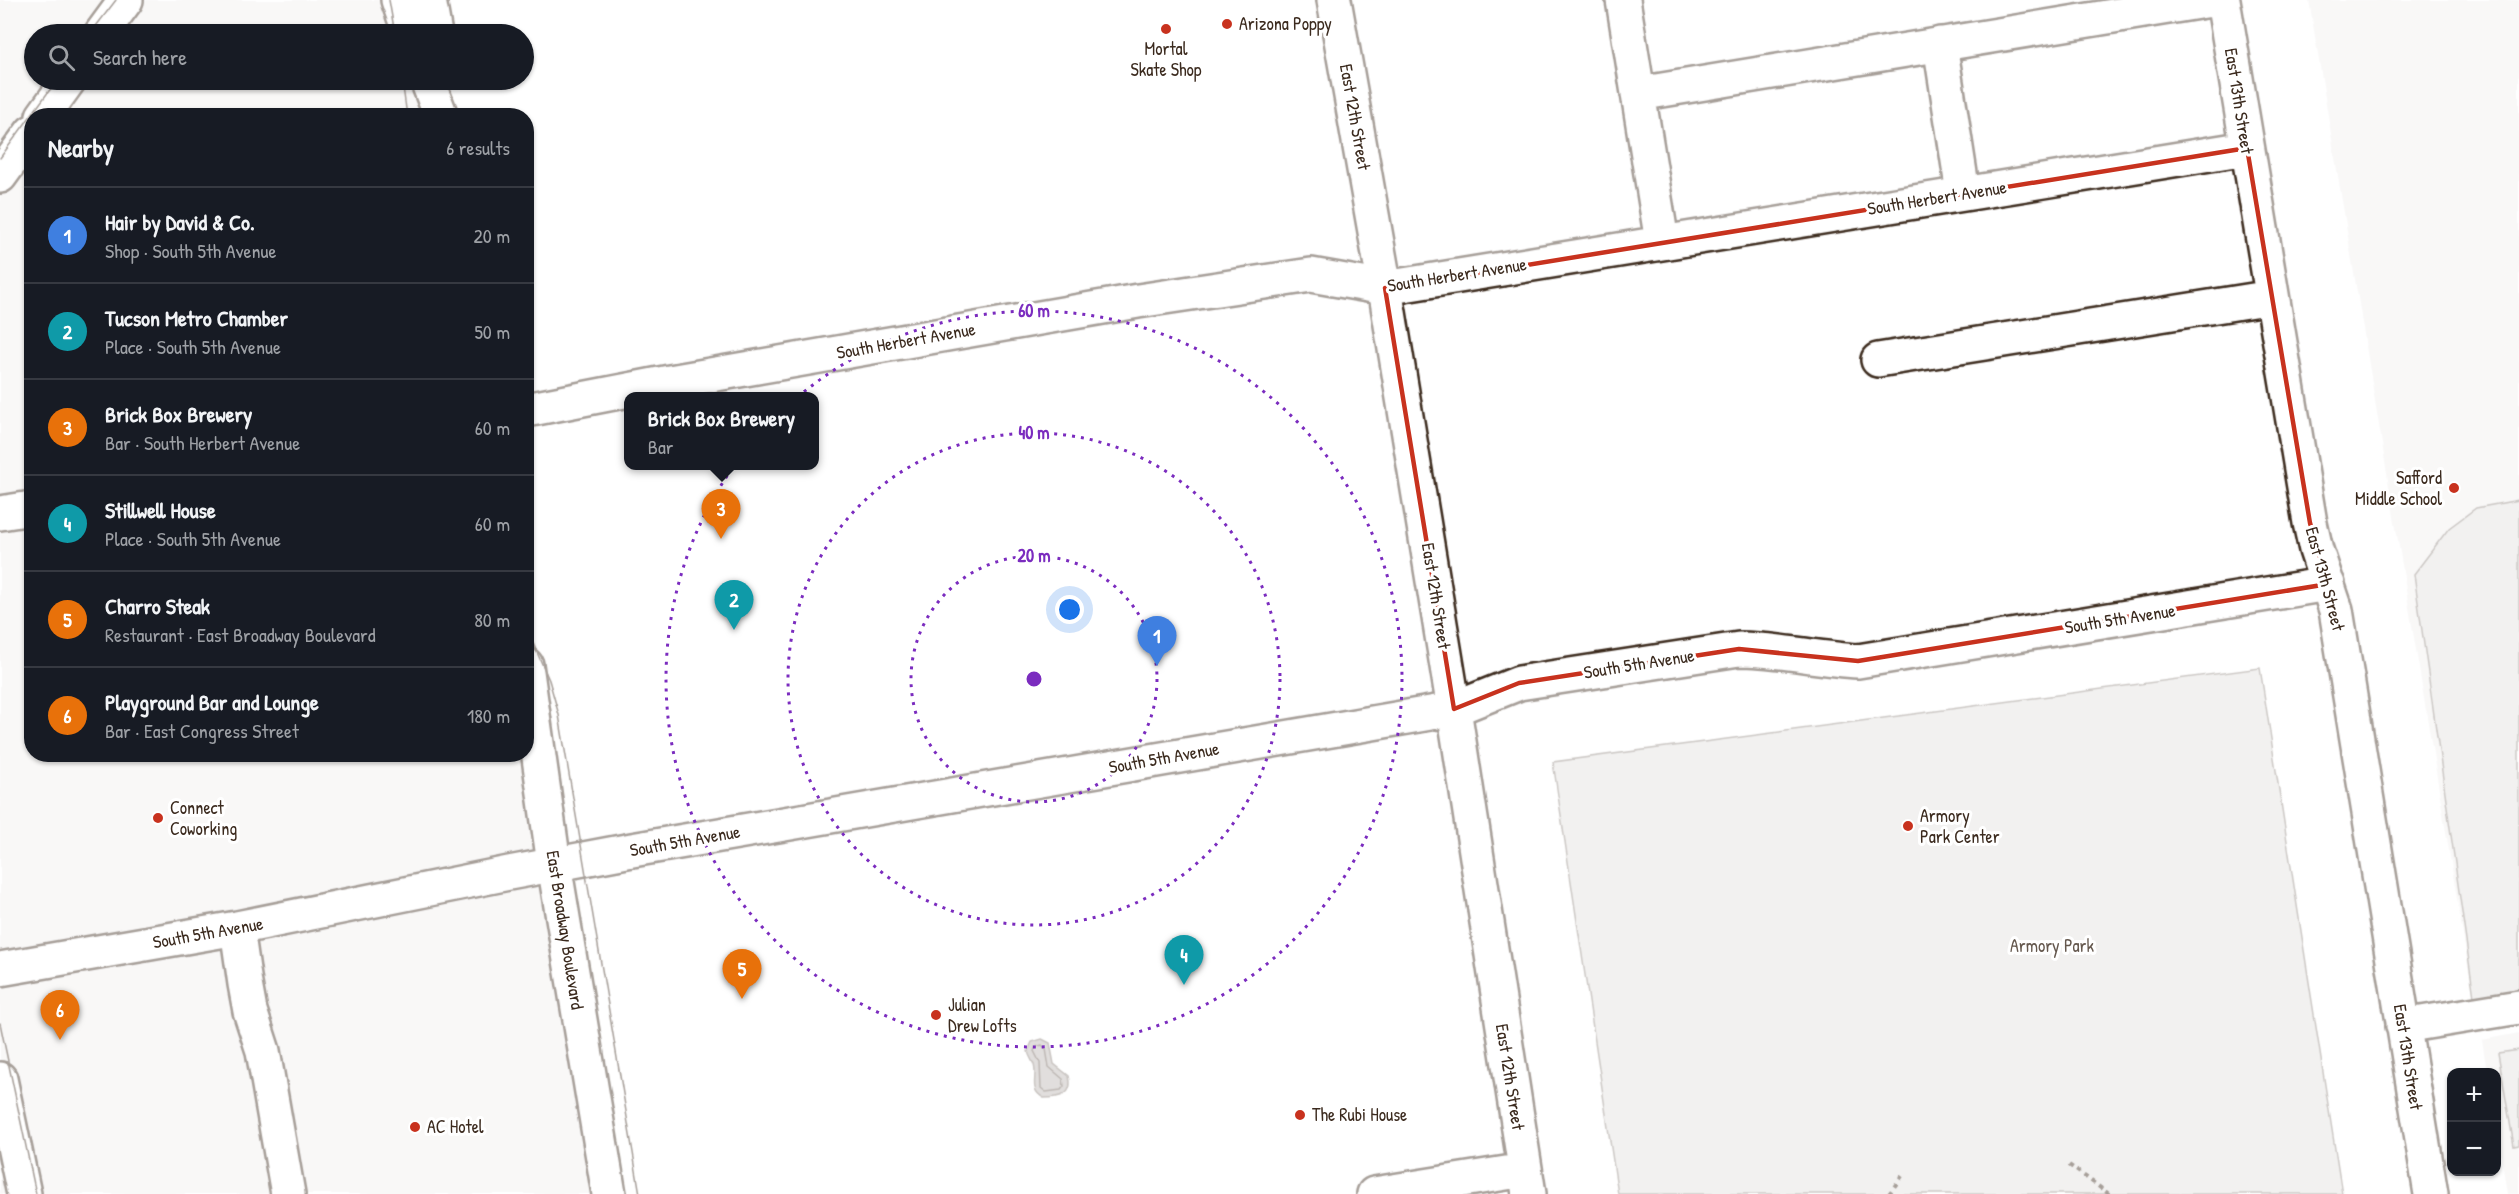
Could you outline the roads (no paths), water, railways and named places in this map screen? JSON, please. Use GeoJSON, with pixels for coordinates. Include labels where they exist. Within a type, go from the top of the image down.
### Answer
{"type":"FeatureCollection","features":[{"type":"Feature","properties":{"kind":"street"},"geometry":{"type":"LineString","coordinates":[[108,24],[126,0]]}},
{"type":"Feature","properties":{"kind":"street"},"geometry":{"type":"LineString","coordinates":[[398,0],[406,24]]}},
{"type":"Feature","properties":{"kind":"street"},"geometry":{"type":"LineString","coordinates":[[429,0],[433,24]]}},
{"type":"Feature","properties":{"kind":"street","name":"East 12th Street"},"geometry":{"type":"LineString","coordinates":[[1334,0],[1385,288],[1454,709],[1527,1182]]}},
{"type":"Feature","properties":{"kind":"street"},"geometry":{"type":"LineString","coordinates":[[1623,0],[1662,242]]}},
{"type":"Feature","properties":{"kind":"street"},"geometry":{"type":"LineString","coordinates":[[1638,94],[2211,0]]}},
{"type":"Feature","properties":{"kind":"street","name":"East 13th Street"},"geometry":{"type":"LineString","coordinates":[[2223,0],[2310,524],[2336,610],[2431,1194]]}},
{"type":"Feature","properties":{"kind":"street"},"geometry":{"type":"LineString","coordinates":[[1940,44],[1963,193]]}},
{"type":"Feature","properties":{"kind":"street"},"geometry":{"type":"LineString","coordinates":[[49,108],[62,90]]}},
{"type":"Feature","properties":{"kind":"street"},"geometry":{"type":"LineString","coordinates":[[431,90],[438,108]]}},
{"type":"Feature","properties":{"kind":"street"},"geometry":{"type":"LineString","coordinates":[[442,90],[445,108]]}},
{"type":"Feature","properties":{"kind":"street"},"geometry":{"type":"LineString","coordinates":[[0,176],[24,143]]}},
{"type":"Feature","properties":{"kind":"street","name":"South Herbert Avenue"},"geometry":{"type":"LineString","coordinates":[[534,408],[670,382],[1137,301],[1311,275],[1385,288],[2247,148]]}},
{"type":"Feature","properties":{"kind":"street"},"geometry":{"type":"LineString","coordinates":[[1878,360],[2272,297]]}},
{"type":"Feature","properties":{"kind":"street"},"geometry":{"type":"LineString","coordinates":[[0,513],[24,509]]}},
{"type":"Feature","properties":{"kind":"street","name":"South 5th Avenue"},"geometry":{"type":"LineString","coordinates":[[0,969],[237,928],[554,864],[1454,709],[1519,683],[1739,649],[1762,649],[1827,660],[1858,661],[2328,585]]}},
{"type":"Feature","properties":{"kind":"street","name":"East Broadway Boulevard"},"geometry":{"type":"LineString","coordinates":[[534,722],[554,864],[609,1194]]}},
{"type":"Feature","properties":{"kind":"street"},"geometry":{"type":"LineString","coordinates":[[237,928],[250,1011],[262,1045],[288,1194]]}},
{"type":"Feature","properties":{"kind":"street"},"geometry":{"type":"LineString","coordinates":[[2403,1026],[2519,1007]]}},
{"type":"Feature","properties":{"kind":"street"},"geometry":{"type":"LineString","coordinates":[[0,1079],[24,1194]]}},
{"type":"Feature","properties":{"kind":"street"},"geometry":{"type":"LineString","coordinates":[[1374,1194],[1527,1182]]}},
{"type":"Feature","properties":{"kind":"water"},"geometry":{"type":"Polygon","coordinates":[[[1042,1039],[1050,1043],[1054,1064],[1069,1076],[1068,1091],[1060,1096],[1044,1098],[1036,1091],[1034,1065],[1028,1051],[1032,1042],[1042,1039]]]}},
{"type":"Feature","properties":{"kind":"tram line"},"geometry":{"type":"LineString","coordinates":[[98,24],[116,0]]}},
{"type":"Feature","properties":{"kind":"tram line"},"geometry":{"type":"LineString","coordinates":[[389,0],[393,24]]}},
{"type":"Feature","properties":{"kind":"tram line"},"geometry":{"type":"LineString","coordinates":[[37,108],[50,90]]}},
{"type":"Feature","properties":{"kind":"tram line"},"geometry":{"type":"LineString","coordinates":[[403,90],[406,108]]}},
{"type":"Feature","properties":{"kind":"tram line"},"geometry":{"type":"LineString","coordinates":[[0,158],[24,125]]}},
{"type":"Feature","properties":{"kind":"tram line"},"geometry":{"type":"LineString","coordinates":[[534,645],[549,680],[559,715],[640,1194]]}},
{"type":"Feature","properties":{"kind":"tram line"},"geometry":{"type":"LineString","coordinates":[[0,1023],[36,1194]]}},
{"type":"Feature","properties":{"kind":"place","name":"Arizona Poppy"},"geometry":{"type":"Point","coordinates":[1227,24]}},
{"type":"Feature","properties":{"kind":"place","name":"Mortal Skate Shop"},"geometry":{"type":"Point","coordinates":[1166,29]}},
{"type":"Feature","properties":{"kind":"place","name":"Safford Middle School"},"geometry":{"type":"Point","coordinates":[2454,488]}},
{"type":"Feature","properties":{"kind":"place","name":"Brick Box Brewery"},"geometry":{"type":"Point","coordinates":[721,539]}},
{"type":"Feature","properties":{"kind":"place","name":"Tucson Metro Chamber"},"geometry":{"type":"Point","coordinates":[734,630]}},
{"type":"Feature","properties":{"kind":"place","name":"Hair by David & Co."},"geometry":{"type":"Point","coordinates":[1157,666]}},
{"type":"Feature","properties":{"kind":"place","name":"Connect Coworking"},"geometry":{"type":"Point","coordinates":[158,818]}},
{"type":"Feature","properties":{"kind":"place","name":"Armory Park Center"},"geometry":{"type":"Point","coordinates":[1908,826]}},
{"type":"Feature","properties":{"kind":"place","name":"Stillwell House"},"geometry":{"type":"Point","coordinates":[1184,985]}},
{"type":"Feature","properties":{"kind":"place","name":"Charro Steak"},"geometry":{"type":"Point","coordinates":[742,999]}},
{"type":"Feature","properties":{"kind":"place","name":"Julian Drew Lofts"},"geometry":{"type":"Point","coordinates":[936,1015]}},
{"type":"Feature","properties":{"kind":"place","name":"Playground Bar and Lounge"},"geometry":{"type":"Point","coordinates":[60,1040]}},
{"type":"Feature","properties":{"kind":"place","name":"The Rubi House"},"geometry":{"type":"Point","coordinates":[1300,1115]}},
{"type":"Feature","properties":{"kind":"place","name":"AC Hotel"},"geometry":{"type":"Point","coordinates":[415,1127]}},
{"type":"Feature","properties":{"kind":"park label","name":"Armory Park"},"geometry":{"type":"Point","coordinates":[2052,946]}}]}
